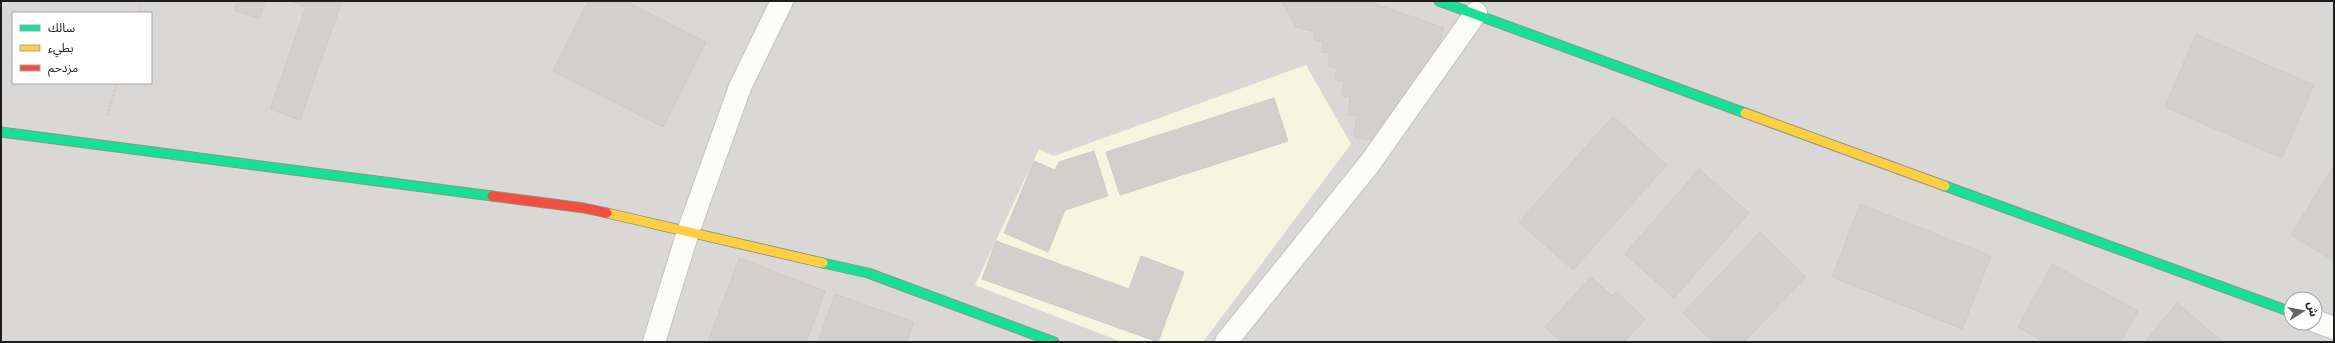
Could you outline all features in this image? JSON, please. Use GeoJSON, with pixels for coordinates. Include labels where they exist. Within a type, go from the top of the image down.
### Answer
{"type":"FeatureCollection","features":[{"type":"Feature","properties":{"kind":"street"},"geometry":{"type":"LineString","coordinates":[[654,342],[688,232],[740,87],[782,1]]}},
{"type":"Feature","properties":{"kind":"street"},"geometry":{"type":"LineString","coordinates":[[1439,1],[1476,13],[2283,309]]}},
{"type":"Feature","properties":{"kind":"street"},"geometry":{"type":"LineString","coordinates":[[1226,342],[1370,163],[1476,13]]}},
{"type":"Feature","properties":{"kind":"street"},"geometry":{"type":"LineString","coordinates":[[1,132],[584,208],[868,273],[1054,342]]}},
{"type":"Feature","properties":{"kind":"street"},"geometry":{"type":"LineString","coordinates":[[2323,324],[2334,328]]}},
{"type":"Feature","properties":{"kind":"path"},"geometry":{"type":"LineString","coordinates":[[138,12],[142,1]]}},
{"type":"Feature","properties":{"kind":"shaded area"},"geometry":{"type":"Polygon","coordinates":[[[1,1],[2334,1],[2334,342],[1,342],[1,1]]]}},
{"type":"Feature","properties":{"kind":"shaded area"},"geometry":{"type":"Polygon","coordinates":[[[1306,65],[1351,144],[1203,342],[1122,342],[975,285],[1039,149],[1054,156],[1306,65]]]}},
{"type":"Feature","properties":{"kind":"building"},"geometry":{"type":"Polygon","coordinates":[[[238,1],[265,1],[259,19],[234,10],[238,1]]]}},
{"type":"Feature","properties":{"kind":"building"},"geometry":{"type":"Polygon","coordinates":[[[291,1],[342,1],[300,120],[270,109],[306,7],[291,1]]]}},
{"type":"Feature","properties":{"kind":"building"},"geometry":{"type":"Polygon","coordinates":[[[588,1],[625,1],[706,42],[663,127],[553,71],[588,1]]]}},
{"type":"Feature","properties":{"kind":"building"},"geometry":{"type":"Polygon","coordinates":[[[1282,1],[1367,1],[1444,28],[1433,63],[1408,94],[1399,97],[1393,117],[1386,116],[1377,141],[1354,137],[1357,116],[1348,115],[1350,97],[1342,96],[1344,81],[1335,79],[1337,68],[1328,66],[1330,53],[1321,52],[1323,42],[1314,40],[1315,32],[1296,27],[1282,1]]]}},
{"type":"Feature","properties":{"kind":"building"},"geometry":{"type":"Polygon","coordinates":[[[2196,34],[2314,85],[2282,158],[2165,107],[2196,34]]]}},
{"type":"Feature","properties":{"kind":"building"},"geometry":{"type":"Polygon","coordinates":[[[1274,98],[1288,141],[1120,195],[1106,152],[1274,98]]]}},
{"type":"Feature","properties":{"kind":"building"},"geometry":{"type":"Polygon","coordinates":[[[1613,116],[1667,165],[1573,270],[1519,222],[1613,116]]]}},
{"type":"Feature","properties":{"kind":"building"},"geometry":{"type":"Polygon","coordinates":[[[1094,151],[1108,196],[1065,210],[1048,252],[1004,233],[1034,161],[1055,170],[1059,162],[1094,151]]]}},
{"type":"Feature","properties":{"kind":"building"},"geometry":{"type":"Polygon","coordinates":[[[2334,165],[2334,261],[2291,235],[2334,165]]]}},
{"type":"Feature","properties":{"kind":"building"},"geometry":{"type":"Polygon","coordinates":[[[1699,169],[1749,213],[1674,298],[1625,254],[1699,169]]]}},
{"type":"Feature","properties":{"kind":"building"},"geometry":{"type":"Polygon","coordinates":[[[1860,204],[1991,256],[1962,329],[1832,277],[1860,204]]]}},
{"type":"Feature","properties":{"kind":"building"},"geometry":{"type":"Polygon","coordinates":[[[1760,232],[1806,277],[1744,342],[1713,342],[1683,313],[1760,232]]]}},
{"type":"Feature","properties":{"kind":"building"},"geometry":{"type":"Polygon","coordinates":[[[996,241],[1129,289],[1141,256],[1184,272],[1158,342],[982,279],[996,241]]]}},
{"type":"Feature","properties":{"kind":"building"},"geometry":{"type":"Polygon","coordinates":[[[739,258],[825,291],[806,342],[708,342],[739,258]]]}},
{"type":"Feature","properties":{"kind":"building"},"geometry":{"type":"Polygon","coordinates":[[[2052,264],[2138,311],[2121,342],[2044,342],[2018,327],[2052,264]]]}},
{"type":"Feature","properties":{"kind":"building"},"geometry":{"type":"Polygon","coordinates":[[[1591,277],[1612,296],[1616,292],[1645,319],[1624,342],[1562,342],[1545,327],[1591,277]]]}},
{"type":"Feature","properties":{"kind":"building"},"geometry":{"type":"Polygon","coordinates":[[[835,294],[914,322],[907,342],[818,342],[835,294]]]}},
{"type":"Feature","properties":{"kind":"building"},"geometry":{"type":"Polygon","coordinates":[[[2177,303],[2223,342],[2145,342],[2177,303]]]}},
{"type":"Feature","properties":{"kind":"traffic: fast"},"geometry":{"type":"LineString","coordinates":[[1439,1],[1745,113]]}},
{"type":"Feature","properties":{"kind":"traffic: fast"},"geometry":{"type":"LineString","coordinates":[[1,132],[492,196]]}},
{"type":"Feature","properties":{"kind":"traffic: fast"},"geometry":{"type":"LineString","coordinates":[[1945,186],[2283,309]]}},
{"type":"Feature","properties":{"kind":"traffic: fast"},"geometry":{"type":"LineString","coordinates":[[823,263],[868,273],[1054,342]]}},
{"type":"Feature","properties":{"kind":"traffic: slow"},"geometry":{"type":"LineString","coordinates":[[1745,113],[1945,186]]}},
{"type":"Feature","properties":{"kind":"traffic: slow"},"geometry":{"type":"LineString","coordinates":[[607,213],[823,263]]}},
{"type":"Feature","properties":{"kind":"traffic: jam"},"geometry":{"type":"LineString","coordinates":[[492,196],[584,208],[607,213]]}}]}
